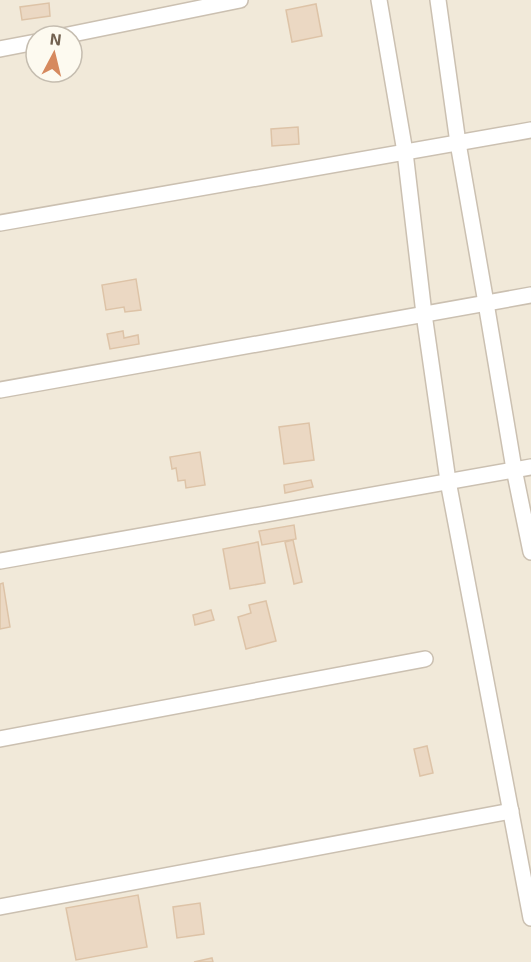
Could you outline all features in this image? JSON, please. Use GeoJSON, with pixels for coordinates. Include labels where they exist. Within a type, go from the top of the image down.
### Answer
{"type":"FeatureCollection","features":[{"type":"Feature","properties":{"kind":"street"},"geometry":{"type":"LineString","coordinates":[[84,32],[240,0]]}},
{"type":"Feature","properties":{"kind":"street"},"geometry":{"type":"LineString","coordinates":[[379,0],[405,152],[424,314],[448,481],[531,918]]}},
{"type":"Feature","properties":{"kind":"street"},"geometry":{"type":"LineString","coordinates":[[438,0],[458,143],[514,470],[531,552]]}},
{"type":"Feature","properties":{"kind":"street"},"geometry":{"type":"LineString","coordinates":[[0,49],[24,44]]}},
{"type":"Feature","properties":{"kind":"street"},"geometry":{"type":"LineString","coordinates":[[0,223],[531,130]]}},
{"type":"Feature","properties":{"kind":"street"},"geometry":{"type":"LineString","coordinates":[[0,390],[531,295]]}},
{"type":"Feature","properties":{"kind":"street"},"geometry":{"type":"LineString","coordinates":[[0,561],[531,466]]}},
{"type":"Feature","properties":{"kind":"street"},"geometry":{"type":"LineString","coordinates":[[0,739],[425,659]]}},
{"type":"Feature","properties":{"kind":"street"},"geometry":{"type":"LineString","coordinates":[[0,907],[511,812]]}},
{"type":"Feature","properties":{"kind":"shaded area"},"geometry":{"type":"Polygon","coordinates":[[[0,0],[531,0],[531,962],[0,962],[0,0]]]}},
{"type":"Feature","properties":{"kind":"building"},"geometry":{"type":"Polygon","coordinates":[[[49,3],[50,16],[22,20],[20,7],[49,3]]]}},
{"type":"Feature","properties":{"kind":"building"},"geometry":{"type":"Polygon","coordinates":[[[316,4],[322,36],[292,42],[286,10],[316,4]]]}},
{"type":"Feature","properties":{"kind":"building"},"geometry":{"type":"Polygon","coordinates":[[[298,127],[299,144],[272,146],[271,129],[298,127]]]}},
{"type":"Feature","properties":{"kind":"building"},"geometry":{"type":"Polygon","coordinates":[[[136,279],[141,310],[125,312],[124,307],[106,310],[102,285],[136,279]]]}},
{"type":"Feature","properties":{"kind":"building"},"geometry":{"type":"Polygon","coordinates":[[[123,331],[124,338],[138,335],[139,344],[110,349],[107,334],[123,331]]]}},
{"type":"Feature","properties":{"kind":"building"},"geometry":{"type":"Polygon","coordinates":[[[309,423],[314,460],[284,464],[279,427],[309,423]]]}},
{"type":"Feature","properties":{"kind":"building"},"geometry":{"type":"Polygon","coordinates":[[[200,452],[205,485],[186,488],[185,480],[178,481],[176,468],[172,469],[170,457],[200,452]]]}},
{"type":"Feature","properties":{"kind":"building"},"geometry":{"type":"Polygon","coordinates":[[[311,480],[313,487],[285,493],[284,485],[311,480]]]}},
{"type":"Feature","properties":{"kind":"building"},"geometry":{"type":"Polygon","coordinates":[[[294,525],[296,539],[262,545],[259,531],[294,525]]]}},
{"type":"Feature","properties":{"kind":"building"},"geometry":{"type":"Polygon","coordinates":[[[293,540],[302,582],[294,584],[285,542],[293,540]]]}},
{"type":"Feature","properties":{"kind":"building"},"geometry":{"type":"Polygon","coordinates":[[[258,542],[265,583],[230,589],[223,549],[258,542]]]}},
{"type":"Feature","properties":{"kind":"building"},"geometry":{"type":"Polygon","coordinates":[[[3,583],[10,627],[0,629],[0,584],[3,583]]]}},
{"type":"Feature","properties":{"kind":"building"},"geometry":{"type":"Polygon","coordinates":[[[266,601],[276,641],[246,649],[238,617],[251,613],[249,605],[266,601]]]}},
{"type":"Feature","properties":{"kind":"building"},"geometry":{"type":"Polygon","coordinates":[[[211,610],[214,620],[195,625],[193,615],[211,610]]]}},
{"type":"Feature","properties":{"kind":"building"},"geometry":{"type":"Polygon","coordinates":[[[427,746],[433,773],[420,776],[414,749],[427,746]]]}},
{"type":"Feature","properties":{"kind":"building"},"geometry":{"type":"Polygon","coordinates":[[[138,895],[147,947],[76,960],[66,908],[138,895]]]}},
{"type":"Feature","properties":{"kind":"building"},"geometry":{"type":"Polygon","coordinates":[[[200,903],[204,934],[177,938],[173,907],[200,903]]]}},
{"type":"Feature","properties":{"kind":"building"},"geometry":{"type":"Polygon","coordinates":[[[212,958],[213,962],[194,962],[212,958]]]}}]}
